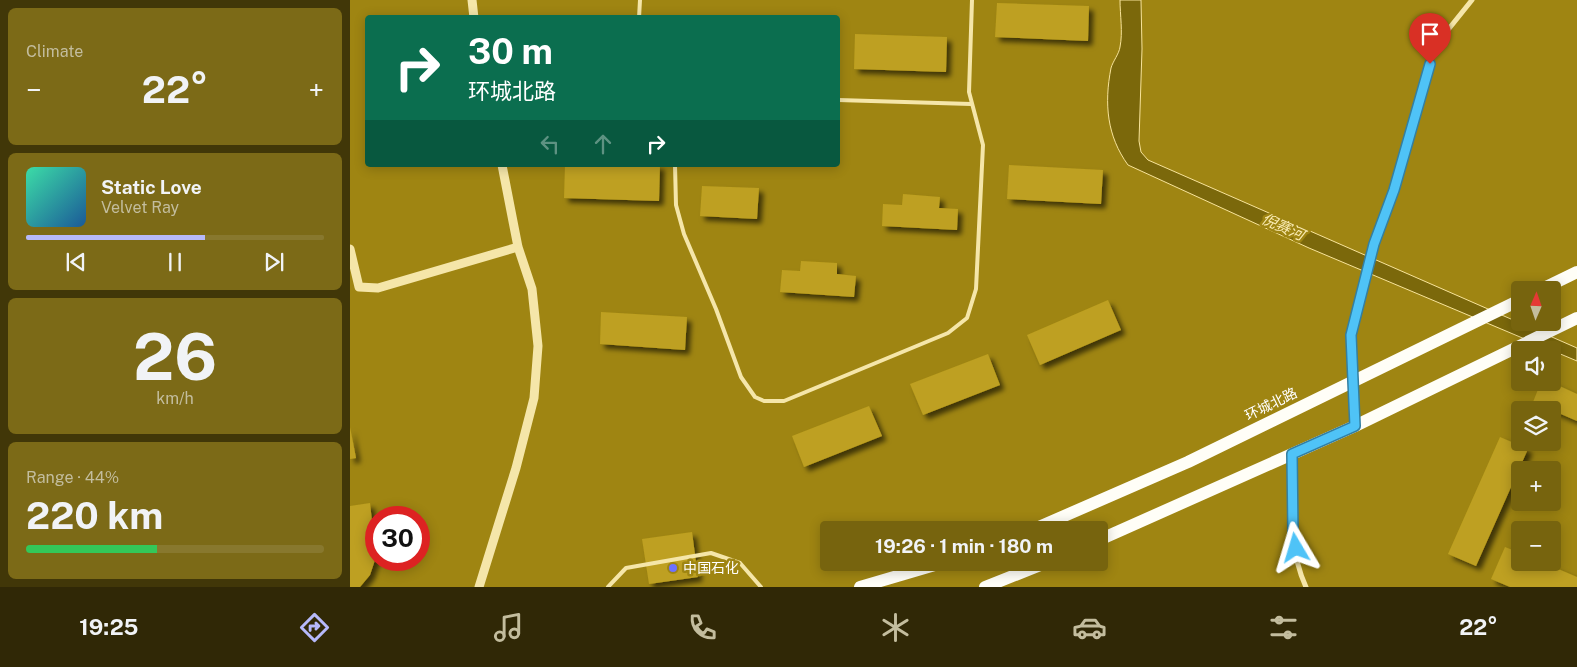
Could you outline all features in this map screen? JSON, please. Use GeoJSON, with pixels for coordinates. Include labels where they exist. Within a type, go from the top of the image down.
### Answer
{"type":"FeatureCollection","features":[{"type":"Feature","properties":{"kind":"main road"},"geometry":{"type":"LineString","coordinates":[[1558,281],[1577,272]]}},
{"type":"Feature","properties":{"kind":"main road","name":"环城北路"},"geometry":{"type":"LineString","coordinates":[[1053,521],[1188,462],[1511,304]]}},
{"type":"Feature","properties":{"kind":"main road"},"geometry":{"type":"LineString","coordinates":[[1108,536],[1355,426],[1472,369],[1575,322]]}},
{"type":"Feature","properties":{"kind":"main road"},"geometry":{"type":"LineString","coordinates":[[860,587],[914,571]]}},
{"type":"Feature","properties":{"kind":"main road"},"geometry":{"type":"LineString","coordinates":[[985,587],[1025,571]]}},
{"type":"Feature","properties":{"kind":"street"},"geometry":{"type":"LineString","coordinates":[[472,0],[474,15]]}},
{"type":"Feature","properties":{"kind":"street"},"geometry":{"type":"LineString","coordinates":[[1355,426],[1351,335],[1374,244],[1394,190],[1435,46],[1472,0]]}},
{"type":"Feature","properties":{"kind":"street"},"geometry":{"type":"LineString","coordinates":[[479,587],[516,468],[534,398],[538,346],[533,299],[518,247],[502,167]]}},
{"type":"Feature","properties":{"kind":"street"},"geometry":{"type":"LineString","coordinates":[[350,250],[359,286],[378,288],[518,247]]}},
{"type":"Feature","properties":{"kind":"street"},"geometry":{"type":"LineString","coordinates":[[1292,454],[1293,534],[1302,578],[1306,587]]}},
{"type":"Feature","properties":{"kind":"lane"},"geometry":{"type":"LineString","coordinates":[[639,15],[640,0]]}},
{"type":"Feature","properties":{"kind":"lane"},"geometry":{"type":"LineString","coordinates":[[675,167],[676,205],[684,234],[716,309],[741,376],[755,396],[764,401],[784,402],[948,333],[967,318],[976,289],[983,144],[969,92],[972,0]]}},
{"type":"Feature","properties":{"kind":"lane"},"geometry":{"type":"LineString","coordinates":[[840,100],[971,104]]}},
{"type":"Feature","properties":{"kind":"lane"},"geometry":{"type":"LineString","coordinates":[[608,587],[626,568],[711,553],[740,563],[761,587]]}},
{"type":"Feature","properties":{"kind":"water","name":"倪赛河"},"geometry":{"type":"Polygon","coordinates":[[[1120,0],[1141,0],[1142,49],[1139,141],[1141,152],[1148,160],[1511,319],[1511,331],[1538,331],[1577,348],[1577,361],[1561,354],[1561,341],[1530,341],[1309,248],[1128,165],[1116,143],[1109,119],[1108,107],[1111,68],[1120,47],[1120,0]]]}},
{"type":"Feature","properties":{"kind":"building"},"geometry":{"type":"Polygon","coordinates":[[[997,3],[1089,6],[1088,41],[995,37],[997,3]]]}},
{"type":"Feature","properties":{"kind":"building"},"geometry":{"type":"Polygon","coordinates":[[[855,34],[947,37],[946,72],[854,69],[855,34]]]}},
{"type":"Feature","properties":{"kind":"building"},"geometry":{"type":"Polygon","coordinates":[[[1009,165],[1103,170],[1101,204],[1007,199],[1009,165]]]}},
{"type":"Feature","properties":{"kind":"building"},"geometry":{"type":"Polygon","coordinates":[[[565,167],[660,167],[659,201],[564,198],[565,167]]]}},
{"type":"Feature","properties":{"kind":"building"},"geometry":{"type":"Polygon","coordinates":[[[702,186],[759,188],[757,219],[700,216],[702,186]]]}},
{"type":"Feature","properties":{"kind":"building"},"geometry":{"type":"Polygon","coordinates":[[[903,194],[940,197],[939,208],[958,209],[957,230],[882,226],[883,204],[902,205],[903,194]]]}},
{"type":"Feature","properties":{"kind":"building"},"geometry":{"type":"Polygon","coordinates":[[[801,261],[837,263],[837,274],[856,276],[854,297],[780,292],[782,270],[800,271],[801,261]]]}},
{"type":"Feature","properties":{"kind":"building"},"geometry":{"type":"Polygon","coordinates":[[[1108,300],[1121,330],[1040,365],[1027,335],[1108,300]]]}},
{"type":"Feature","properties":{"kind":"building"},"geometry":{"type":"Polygon","coordinates":[[[601,312],[687,317],[685,350],[600,344],[601,312]]]}},
{"type":"Feature","properties":{"kind":"building"},"geometry":{"type":"Polygon","coordinates":[[[988,354],[1000,385],[923,415],[910,384],[988,354]]]}},
{"type":"Feature","properties":{"kind":"building"},"geometry":{"type":"Polygon","coordinates":[[[1561,387],[1577,394],[1577,421],[1561,414],[1561,401],[1533,401],[1537,391],[1561,391],[1561,387]]]}},
{"type":"Feature","properties":{"kind":"building"},"geometry":{"type":"Polygon","coordinates":[[[869,406],[882,436],[804,467],[792,436],[869,406]]]}},
{"type":"Feature","properties":{"kind":"building"},"geometry":{"type":"Polygon","coordinates":[[[350,427],[356,458],[350,459],[350,427]]]}},
{"type":"Feature","properties":{"kind":"building"},"geometry":{"type":"Polygon","coordinates":[[[1500,437],[1511,442],[1511,451],[1527,451],[1523,461],[1511,461],[1511,487],[1476,566],[1448,554],[1500,437]]]}},
{"type":"Feature","properties":{"kind":"building"},"geometry":{"type":"Polygon","coordinates":[[[370,503],[370,506],[365,506],[365,571],[371,571],[360,587],[350,587],[350,506],[370,503]]]}},
{"type":"Feature","properties":{"kind":"building"},"geometry":{"type":"Polygon","coordinates":[[[692,532],[698,577],[649,584],[642,539],[692,532]]]}},
{"type":"Feature","properties":{"kind":"building"},"geometry":{"type":"Polygon","coordinates":[[[1505,547],[1511,549],[1511,571],[1561,570],[1577,577],[1577,587],[1510,587],[1491,579],[1505,547]]]}},
{"type":"Feature","properties":{"kind":"place","name":"中国石化"},"geometry":{"type":"Point","coordinates":[673,568]}},
{"type":"Feature","properties":{"kind":"route"},"geometry":{"type":"LineString","coordinates":[[1296,548],[1293,534],[1292,454],[1355,426],[1351,335],[1374,244],[1394,190],[1430,64]]}}]}
